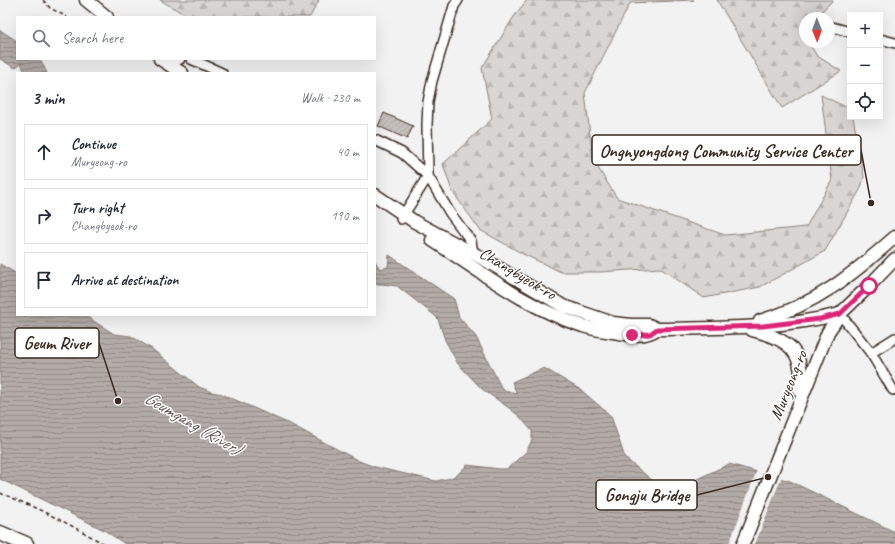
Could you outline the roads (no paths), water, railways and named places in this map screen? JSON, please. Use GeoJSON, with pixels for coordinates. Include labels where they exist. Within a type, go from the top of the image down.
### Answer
{"type":"FeatureCollection","features":[{"type":"Feature","properties":{"kind":"highway"},"geometry":{"type":"LineString","coordinates":[[0,533],[26,544]]}},
{"type":"Feature","properties":{"kind":"main road"},"geometry":{"type":"LineString","coordinates":[[77,0],[97,16]]}},
{"type":"Feature","properties":{"kind":"main road"},"geometry":{"type":"LineString","coordinates":[[86,0],[106,16]]}},
{"type":"Feature","properties":{"kind":"main road"},"geometry":{"type":"LineString","coordinates":[[162,60],[180,72]]}},
{"type":"Feature","properties":{"kind":"main road"},"geometry":{"type":"LineString","coordinates":[[175,60],[191,72]]}},
{"type":"Feature","properties":{"kind":"main road","name":"Changbyeok-ro"},"geometry":{"type":"LineString","coordinates":[[376,196],[402,216],[503,286],[532,304],[558,317],[584,327],[632,335],[650,334],[657,329]]}},
{"type":"Feature","properties":{"kind":"main road","name":"Changbyeok-ro"},"geometry":{"type":"LineString","coordinates":[[376,202],[473,253],[563,306],[613,323],[649,326],[657,329],[739,327],[763,326],[820,319],[840,314]]}},
{"type":"Feature","properties":{"kind":"main road"},"geometry":{"type":"LineString","coordinates":[[739,327],[798,308],[822,295],[847,277],[895,236]]}},
{"type":"Feature","properties":{"kind":"main road","name":"Muryeong-ro"},"geometry":{"type":"LineString","coordinates":[[743,544],[828,332],[840,314],[895,259]]}},
{"type":"Feature","properties":{"kind":"main road"},"geometry":{"type":"LineString","coordinates":[[739,327],[772,335],[790,345],[800,362],[802,381],[798,404]]}},
{"type":"Feature","properties":{"kind":"street"},"geometry":{"type":"LineString","coordinates":[[402,216],[428,176],[427,125],[431,88],[454,6],[458,0]]}},
{"type":"Feature","properties":{"kind":"street"},"geometry":{"type":"LineString","coordinates":[[835,28],[847,31]]}},
{"type":"Feature","properties":{"kind":"street"},"geometry":{"type":"LineString","coordinates":[[883,40],[895,43]]}},
{"type":"Feature","properties":{"kind":"street"},"geometry":{"type":"LineString","coordinates":[[193,60],[220,72]]}},
{"type":"Feature","properties":{"kind":"street"},"geometry":{"type":"LineString","coordinates":[[376,140],[402,153],[428,176],[450,213],[471,241],[473,253]]}},
{"type":"Feature","properties":{"kind":"street"},"geometry":{"type":"LineString","coordinates":[[840,314],[871,353],[894,390]]}},
{"type":"Feature","properties":{"kind":"street"},"geometry":{"type":"LineString","coordinates":[[871,353],[895,338]]}},
{"type":"Feature","properties":{"kind":"water"},"geometry":{"type":"Polygon","coordinates":[[[0,30],[16,40],[16,60],[40,60],[46,72],[25,72],[21,63],[15,68],[0,59],[0,30]]]}},
{"type":"Feature","properties":{"kind":"water","name":"Geumgang (River)"},"geometry":{"type":"Polygon","coordinates":[[[389,255],[454,299],[459,317],[476,337],[502,389],[517,394],[512,382],[544,368],[581,390],[611,416],[625,458],[652,480],[670,502],[686,498],[697,479],[729,464],[790,481],[895,532],[895,544],[125,544],[104,530],[0,479],[0,264],[16,273],[16,316],[86,316],[114,334],[131,336],[152,349],[199,387],[222,394],[292,425],[359,461],[375,467],[436,481],[451,478],[458,474],[467,465],[507,469],[526,452],[532,440],[532,431],[519,416],[482,389],[458,364],[445,340],[438,319],[434,315],[397,286],[376,284],[376,263],[380,269],[388,267],[389,255]]]}},
{"type":"Feature","properties":{"kind":"place","name":"Ongnyongdong Community Service Center"},"geometry":{"type":"Point","coordinates":[871,203]}},
{"type":"Feature","properties":{"kind":"place","name":"Geum River"},"geometry":{"type":"Point","coordinates":[118,401]}},
{"type":"Feature","properties":{"kind":"place","name":"Gongju Bridge"},"geometry":{"type":"Point","coordinates":[768,477]}}]}
